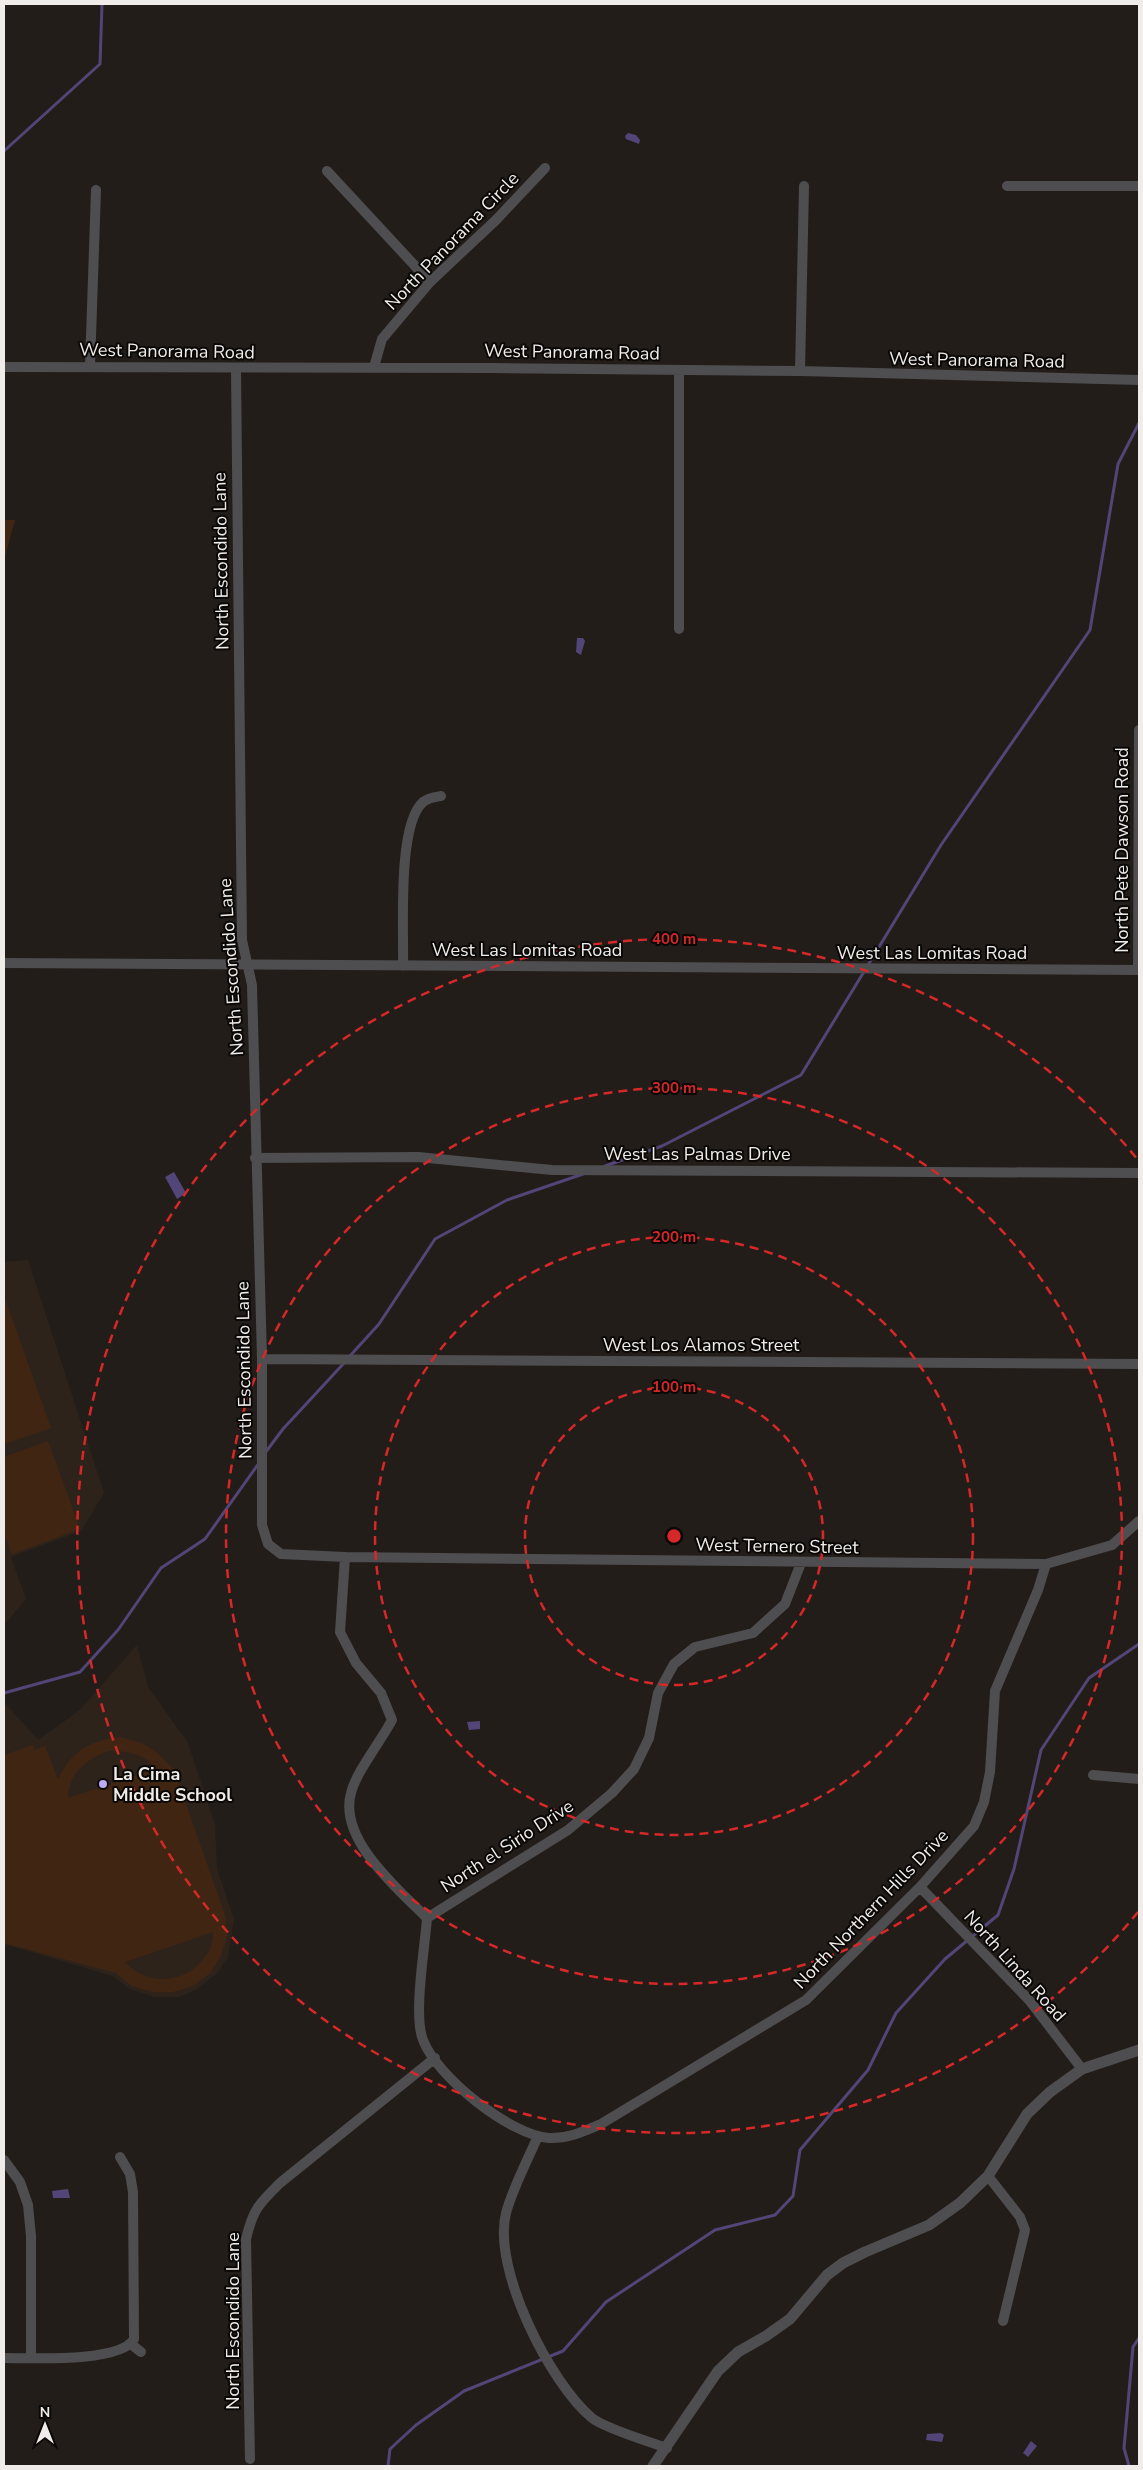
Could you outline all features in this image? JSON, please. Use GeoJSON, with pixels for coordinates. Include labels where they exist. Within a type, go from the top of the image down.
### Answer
{"type":"FeatureCollection","features":[{"type":"Feature","properties":{"kind":"street","name":"North Panorama Circle"},"geometry":{"type":"LineString","coordinates":[[374,366],[382,339],[430,282],[494,222],[545,168]]}},
{"type":"Feature","properties":{"kind":"street"},"geometry":{"type":"LineString","coordinates":[[328,171],[430,282]]}},
{"type":"Feature","properties":{"kind":"street"},"geometry":{"type":"LineString","coordinates":[[800,371],[804,186]]}},
{"type":"Feature","properties":{"kind":"street"},"geometry":{"type":"LineString","coordinates":[[1007,186],[1139,186]]}},
{"type":"Feature","properties":{"kind":"street"},"geometry":{"type":"LineString","coordinates":[[90,366],[96,190]]}},
{"type":"Feature","properties":{"kind":"street","name":"West Panorama Road"},"geometry":{"type":"LineString","coordinates":[[4,367],[90,366],[236,369],[374,366],[800,371],[1139,380]]}},
{"type":"Feature","properties":{"kind":"street","name":"North Escondido Lane"},"geometry":{"type":"LineString","coordinates":[[236,369],[242,940],[252,985],[255,1158],[262,1359],[262,1525],[268,1544],[281,1554]]}},
{"type":"Feature","properties":{"kind":"street"},"geometry":{"type":"LineString","coordinates":[[678,370],[679,629]]}},
{"type":"Feature","properties":{"kind":"street","name":"North Pete Dawson Road"},"geometry":{"type":"LineString","coordinates":[[1139,730],[1139,970]]}},
{"type":"Feature","properties":{"kind":"street"},"geometry":{"type":"LineString","coordinates":[[403,966],[405,848],[415,812],[423,801],[441,796]]}},
{"type":"Feature","properties":{"kind":"street","name":"West Las Lomitas Road"},"geometry":{"type":"LineString","coordinates":[[4,962],[1139,970]]}},
{"type":"Feature","properties":{"kind":"street","name":"West Las Palmas Drive"},"geometry":{"type":"LineString","coordinates":[[255,1158],[418,1156],[552,1170],[1139,1173]]}},
{"type":"Feature","properties":{"kind":"street","name":"West Los Alamos Street"},"geometry":{"type":"LineString","coordinates":[[262,1359],[1139,1364]]}},
{"type":"Feature","properties":{"kind":"street","name":"West Ternero Street"},"geometry":{"type":"LineString","coordinates":[[281,1554],[345,1557],[801,1563],[1046,1564],[1112,1545],[1139,1521]]}},
{"type":"Feature","properties":{"kind":"street"},"geometry":{"type":"LineString","coordinates":[[345,1557],[340,1632],[356,1663],[381,1693],[392,1720],[351,1793],[349,1815],[359,1841],[381,1871],[427,1918],[420,2021],[423,2040],[432,2055]]}},
{"type":"Feature","properties":{"kind":"street","name":"North el Sirio Drive"},"geometry":{"type":"LineString","coordinates":[[427,1918],[568,1830],[612,1793],[634,1769],[649,1738],[658,1692],[674,1664],[695,1647],[753,1633],[786,1604],[801,1563]]}},
{"type":"Feature","properties":{"kind":"street","name":"North Northern Hills Drive"},"geometry":{"type":"LineString","coordinates":[[432,2055],[472,2100],[503,2120],[538,2136],[569,2136],[601,2124],[806,2000],[920,1887],[974,1826],[984,1802],[991,1763],[995,1691],[1046,1564]]}},
{"type":"Feature","properties":{"kind":"street"},"geometry":{"type":"LineString","coordinates":[[1093,1775],[1139,1779]]}},
{"type":"Feature","properties":{"kind":"street","name":"North Linda Road"},"geometry":{"type":"LineString","coordinates":[[920,1887],[1029,2000],[1082,2069]]}},
{"type":"Feature","properties":{"kind":"street"},"geometry":{"type":"LineString","coordinates":[[653,2466],[718,2371],[738,2352],[790,2319],[827,2275],[842,2263],[929,2225],[960,2204],[988,2176],[1027,2114],[1050,2092],[1082,2069],[1139,2050]]}},
{"type":"Feature","properties":{"kind":"street","name":"North Escondido Lane"},"geometry":{"type":"LineString","coordinates":[[250,2459],[246,2239],[251,2218],[257,2205],[280,2183],[432,2055]]}},
{"type":"Feature","properties":{"kind":"street"},"geometry":{"type":"LineString","coordinates":[[538,2136],[506,2214],[504,2244],[509,2274],[526,2319],[547,2360],[576,2404],[594,2420],[667,2448]]}},
{"type":"Feature","properties":{"kind":"street"},"geometry":{"type":"LineString","coordinates":[[120,2157],[130,2174],[133,2192],[134,2330],[129,2346]]}},
{"type":"Feature","properties":{"kind":"street"},"geometry":{"type":"LineString","coordinates":[[4,2160],[20,2182],[28,2205],[31,2236],[31,2358]]}},
{"type":"Feature","properties":{"kind":"street"},"geometry":{"type":"LineString","coordinates":[[988,2176],[1015,2210],[1025,2230],[1004,2321]]}},
{"type":"Feature","properties":{"kind":"street"},"geometry":{"type":"LineString","coordinates":[[4,2358],[72,2357],[129,2346],[141,2352]]}},
{"type":"Feature","properties":{"kind":"shaded area"},"geometry":{"type":"Polygon","coordinates":[[[628,133],[636,135],[640,140],[639,144],[626,139],[625,136],[628,133]]]}},
{"type":"Feature","properties":{"kind":"shaded area"},"geometry":{"type":"Polygon","coordinates":[[[4,520],[15,520],[4,560],[4,520]]]}},
{"type":"Feature","properties":{"kind":"shaded area"},"geometry":{"type":"Polygon","coordinates":[[[577,638],[583,638],[585,641],[581,655],[576,652],[577,638]]]}},
{"type":"Feature","properties":{"kind":"shaded area"},"geometry":{"type":"Polygon","coordinates":[[[174,1172],[186,1193],[177,1199],[165,1177],[174,1172]]]}},
{"type":"Feature","properties":{"kind":"shaded area"},"geometry":{"type":"Polygon","coordinates":[[[28,1260],[104,1493],[81,1531],[11,1557],[26,1599],[4,1625],[4,1262],[28,1260]]]}},
{"type":"Feature","properties":{"kind":"shaded area"},"geometry":{"type":"Polygon","coordinates":[[[4,1296],[51,1428],[4,1444],[4,1296]]]}},
{"type":"Feature","properties":{"kind":"shaded area"},"geometry":{"type":"Polygon","coordinates":[[[48,1441],[80,1529],[12,1554],[4,1532],[4,1457],[48,1441]]]}},
{"type":"Feature","properties":{"kind":"shaded area","name":"La Cima Middle School"},"geometry":{"type":"Polygon","coordinates":[[[137,1645],[148,1687],[188,1743],[215,1825],[217,1869],[234,1919],[228,1957],[217,1973],[197,1989],[179,1997],[154,1997],[130,1989],[113,1976],[4,1944],[4,1702],[38,1740],[80,1710],[137,1645]]]}},
{"type":"Feature","properties":{"kind":"shaded area"},"geometry":{"type":"Polygon","coordinates":[[[480,1721],[480,1729],[469,1730],[467,1722],[480,1721]]]}},
{"type":"Feature","properties":{"kind":"shaded area","name":"La Cima Middle School"},"geometry":{"type":"Polygon","coordinates":[[[119,1737],[144,1745],[162,1757],[174,1770],[225,1915],[227,1936],[221,1956],[210,1973],[193,1986],[173,1992],[152,1992],[132,1986],[116,1973],[4,1943],[4,1755],[33,1745],[34,1750],[45,1746],[58,1780],[75,1755],[90,1745],[119,1737]],[[108,1751],[93,1758],[80,1768],[71,1781],[68,1798],[156,1769],[141,1756],[128,1752],[108,1751]],[[213,1932],[125,1962],[134,1970],[155,1979],[177,1977],[188,1973],[205,1957],[211,1945],[213,1932]]]}},
{"type":"Feature","properties":{"kind":"shaded area"},"geometry":{"type":"Polygon","coordinates":[[[68,2189],[70,2198],[53,2198],[52,2191],[68,2189]]]}},
{"type":"Feature","properties":{"kind":"shaded area"},"geometry":{"type":"Polygon","coordinates":[[[941,2433],[944,2435],[942,2442],[926,2440],[927,2434],[941,2433]]]}},
{"type":"Feature","properties":{"kind":"shaded area"},"geometry":{"type":"Polygon","coordinates":[[[1031,2441],[1037,2446],[1028,2457],[1023,2453],[1031,2441]]]}},
{"type":"Feature","properties":{"kind":"waterway"},"geometry":{"type":"LineString","coordinates":[[4,151],[100,64],[102,4]]}},
{"type":"Feature","properties":{"kind":"waterway"},"geometry":{"type":"LineString","coordinates":[[868,965],[941,845],[1090,630],[1118,464],[1139,423]]}},
{"type":"Feature","properties":{"kind":"waterway"},"geometry":{"type":"LineString","coordinates":[[605,1166],[662,1146],[801,1075],[865,970]]}},
{"type":"Feature","properties":{"kind":"waterway"},"geometry":{"type":"LineString","coordinates":[[349,1357],[379,1324],[435,1239],[507,1200],[583,1174]]}},
{"type":"Feature","properties":{"kind":"waterway"},"geometry":{"type":"LineString","coordinates":[[265,1453],[283,1429],[345,1362]]}},
{"type":"Feature","properties":{"kind":"waterway"},"geometry":{"type":"LineString","coordinates":[[4,1693],[80,1672],[118,1630],[161,1568],[205,1539],[259,1463]]}},
{"type":"Feature","properties":{"kind":"waterway"},"geometry":{"type":"LineString","coordinates":[[388,2466],[390,2449],[416,2425],[464,2391],[563,2351],[606,2302],[715,2230],[775,2215],[793,2196],[800,2150],[868,2070],[896,2013],[945,1959],[998,1915],[1014,1869],[1041,1750],[1089,1678],[1139,1644]]}},
{"type":"Feature","properties":{"kind":"waterway"},"geometry":{"type":"LineString","coordinates":[[1129,2466],[1124,2448],[1133,2347],[1139,2338]]}},
{"type":"Feature","properties":{"kind":"place","name":"La Cima Middle School"},"geometry":{"type":"Point","coordinates":[103,1784]}}]}
